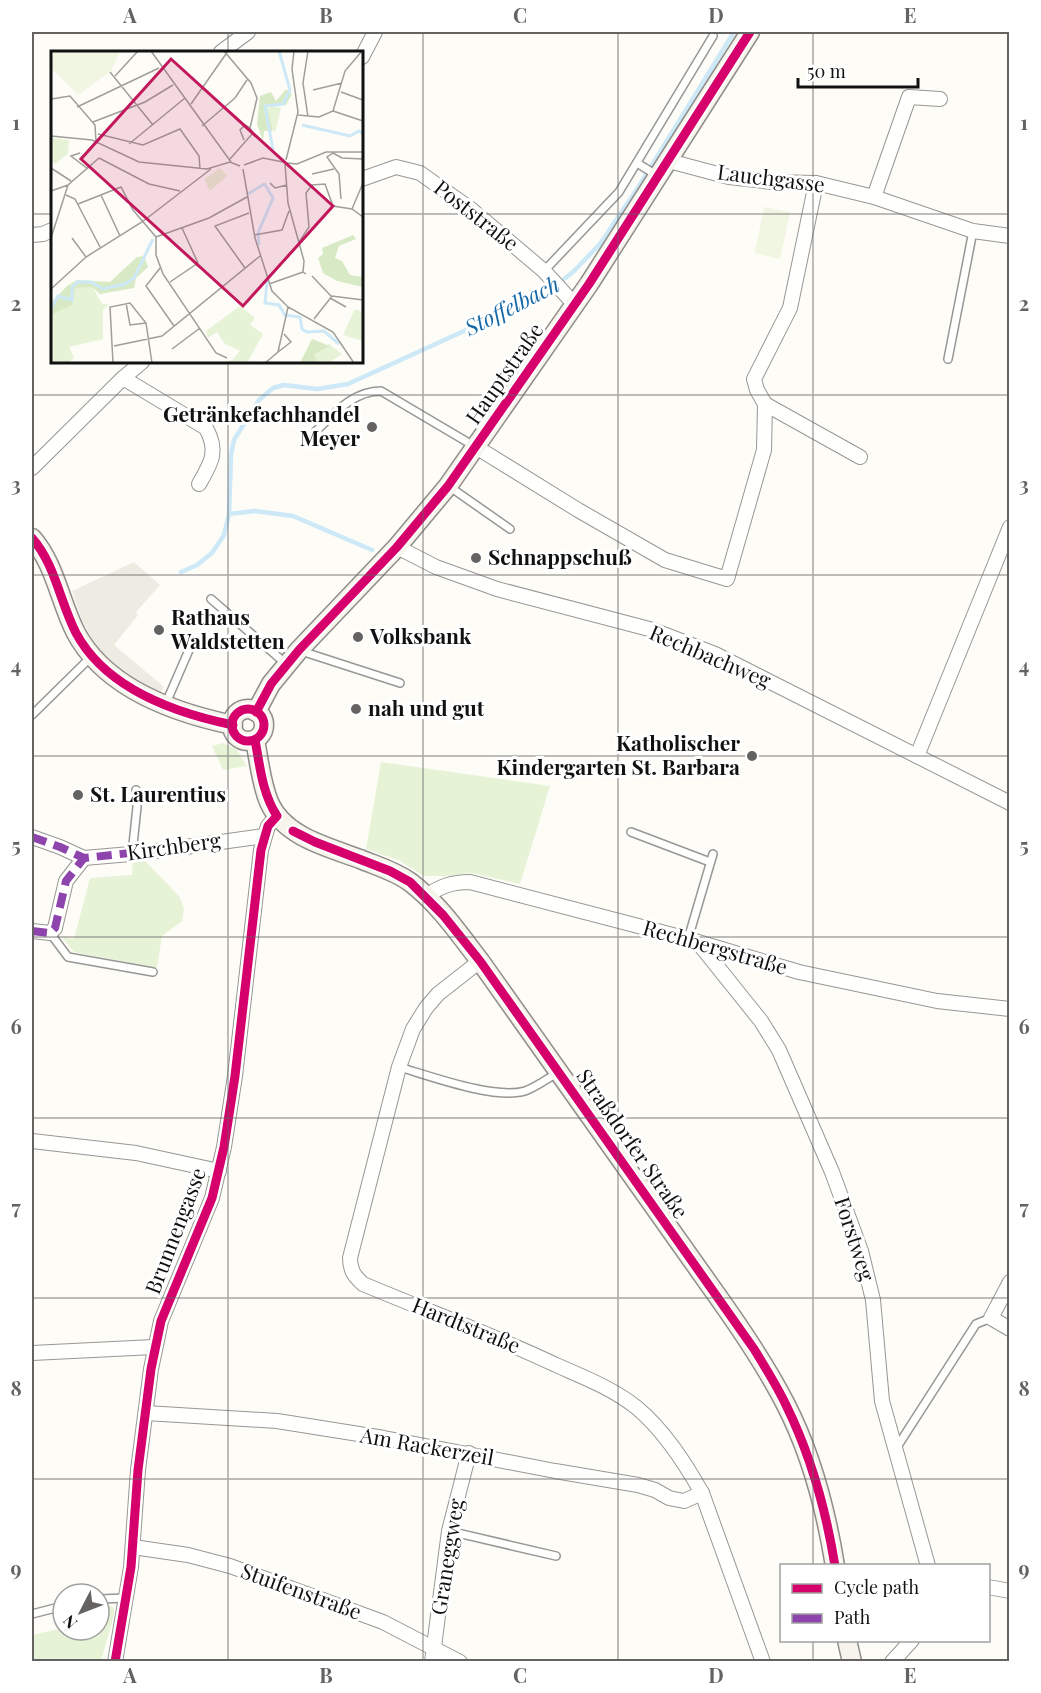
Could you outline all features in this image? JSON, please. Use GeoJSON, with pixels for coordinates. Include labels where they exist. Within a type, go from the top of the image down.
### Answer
{"type":"FeatureCollection","features":[{"type":"Feature","properties":{"kind":"street"},"geometry":{"type":"LineString","coordinates":[[222,51],[248,32]]}},
{"type":"Feature","properties":{"kind":"street"},"geometry":{"type":"LineString","coordinates":[[363,55],[375,32]]}},
{"type":"Feature","properties":{"kind":"street","name":"Hauptstraße"},"geometry":{"type":"LineString","coordinates":[[256,712],[271,684],[299,650],[397,547],[448,486],[575,305],[656,175],[669,161],[750,32]]}},
{"type":"Feature","properties":{"kind":"street"},"geometry":{"type":"LineString","coordinates":[[874,197],[909,97],[940,99]]}},
{"type":"Feature","properties":{"kind":"street","name":"Lauchgasse"},"geometry":{"type":"LineString","coordinates":[[669,161],[729,177],[772,182],[816,183],[874,197],[973,231],[1010,236]]}},
{"type":"Feature","properties":{"kind":"street","name":"Poststraße"},"geometry":{"type":"LineString","coordinates":[[363,179],[396,167],[420,173],[472,210],[544,270],[575,305]]}},
{"type":"Feature","properties":{"kind":"street"},"geometry":{"type":"LineString","coordinates":[[476,447],[665,560],[727,579],[764,450],[765,404],[754,379],[790,308],[816,183]]}},
{"type":"Feature","properties":{"kind":"street"},"geometry":{"type":"LineString","coordinates":[[32,235],[51,230]]}},
{"type":"Feature","properties":{"kind":"street"},"geometry":{"type":"LineString","coordinates":[[32,468],[141,363]]}},
{"type":"Feature","properties":{"kind":"street"},"geometry":{"type":"LineString","coordinates":[[123,378],[206,428],[212,439],[213,458],[199,484]]}},
{"type":"Feature","properties":{"kind":"street"},"geometry":{"type":"LineString","coordinates":[[765,404],[860,457]]}},
{"type":"Feature","properties":{"kind":"street"},"geometry":{"type":"LineString","coordinates":[[917,756],[1010,527]]}},
{"type":"Feature","properties":{"kind":"street"},"geometry":{"type":"LineString","coordinates":[[32,538],[49,566],[77,633],[92,656],[122,681],[149,699],[184,713],[233,726]]}},
{"type":"Feature","properties":{"kind":"street","name":"Rechbachweg"},"geometry":{"type":"LineString","coordinates":[[397,547],[436,567],[497,589],[653,630],[715,654],[1010,803]]}},
{"type":"Feature","properties":{"kind":"street"},"geometry":{"type":"LineString","coordinates":[[247,710],[256,712],[262,719],[264,727],[261,735],[255,740],[242,740],[234,732],[235,717],[247,710]]}},
{"type":"Feature","properties":{"kind":"street","name":"Straßdorfer Straße"},"geometry":{"type":"LineString","coordinates":[[255,740],[265,791],[277,816],[285,825],[304,837],[390,871],[410,882],[426,896],[480,961],[560,1071],[754,1348],[785,1403],[813,1471],[824,1509],[835,1564]]}},
{"type":"Feature","properties":{"kind":"street","name":"Brunnengasse"},"geometry":{"type":"LineString","coordinates":[[115,1662],[127,1598],[138,1470],[154,1347],[167,1303],[212,1198],[219,1171],[235,1076],[264,836],[268,826],[277,816]]}},
{"type":"Feature","properties":{"kind":"street","name":"Kirchberg"},"geometry":{"type":"LineString","coordinates":[[32,837],[84,858],[132,854],[264,836]]}},
{"type":"Feature","properties":{"kind":"street"},"geometry":{"type":"LineString","coordinates":[[32,931],[50,933],[55,928],[66,881],[84,858]]}},
{"type":"Feature","properties":{"kind":"street","name":"Rechbergstraße"},"geometry":{"type":"LineString","coordinates":[[426,896],[453,882],[470,882],[799,972],[936,1001],[1010,1009]]}},
{"type":"Feature","properties":{"kind":"street","name":"Forstweg"},"geometry":{"type":"LineString","coordinates":[[694,942],[761,1021],[779,1050],[832,1172],[861,1251],[873,1300],[882,1401],[927,1564]]}},
{"type":"Feature","properties":{"kind":"street","name":"Hardtstraße"},"geometry":{"type":"LineString","coordinates":[[480,961],[438,994],[413,1029],[399,1067],[350,1258],[354,1275],[363,1284],[530,1353],[613,1391],[637,1408],[662,1434],[688,1469],[702,1493],[763,1662]]}},
{"type":"Feature","properties":{"kind":"street"},"geometry":{"type":"LineString","coordinates":[[32,1141],[136,1153],[219,1171]]}},
{"type":"Feature","properties":{"kind":"street"},"geometry":{"type":"LineString","coordinates":[[1010,1282],[991,1318],[1010,1329]]}},
{"type":"Feature","properties":{"kind":"street"},"geometry":{"type":"LineString","coordinates":[[32,1353],[154,1347]]}},
{"type":"Feature","properties":{"kind":"street","name":"Am Rackerzeil"},"geometry":{"type":"LineString","coordinates":[[146,1413],[277,1422],[384,1438],[638,1485],[655,1490],[669,1498],[684,1501],[702,1493]]}},
{"type":"Feature","properties":{"kind":"street","name":"Graneggweg"},"geometry":{"type":"LineString","coordinates":[[433,1654],[449,1531],[469,1454]]}},
{"type":"Feature","properties":{"kind":"street","name":"Stuifenstraße"},"geometry":{"type":"LineString","coordinates":[[133,1547],[188,1554],[230,1566],[383,1622],[433,1654],[460,1662]]}},
{"type":"Feature","properties":{"kind":"street"},"geometry":{"type":"LineString","coordinates":[[990,1587],[1010,1591]]}},
{"type":"Feature","properties":{"kind":"street"},"geometry":{"type":"LineString","coordinates":[[847,1642],[852,1662]]}},
{"type":"Feature","properties":{"kind":"street"},"geometry":{"type":"LineString","coordinates":[[892,1662],[911,1642]]}},
{"type":"Feature","properties":{"kind":"lane"},"geometry":{"type":"LineString","coordinates":[[544,270],[619,192],[639,164],[713,36]]}},
{"type":"Feature","properties":{"kind":"lane"},"geometry":{"type":"LineString","coordinates":[[639,164],[656,175]]}},
{"type":"Feature","properties":{"kind":"lane"},"geometry":{"type":"LineString","coordinates":[[948,359],[973,231]]}},
{"type":"Feature","properties":{"kind":"lane"},"geometry":{"type":"LineString","coordinates":[[316,431],[350,399],[370,391],[381,391],[476,447]]}},
{"type":"Feature","properties":{"kind":"lane"},"geometry":{"type":"LineString","coordinates":[[448,486],[510,529]]}},
{"type":"Feature","properties":{"kind":"lane"},"geometry":{"type":"LineString","coordinates":[[211,599],[287,665]]}},
{"type":"Feature","properties":{"kind":"lane"},"geometry":{"type":"LineString","coordinates":[[165,705],[189,650],[181,643]]}},
{"type":"Feature","properties":{"kind":"lane"},"geometry":{"type":"LineString","coordinates":[[299,650],[400,683]]}},
{"type":"Feature","properties":{"kind":"lane"},"geometry":{"type":"LineString","coordinates":[[32,715],[92,656]]}},
{"type":"Feature","properties":{"kind":"lane"},"geometry":{"type":"LineString","coordinates":[[132,854],[136,790]]}},
{"type":"Feature","properties":{"kind":"lane"},"geometry":{"type":"LineString","coordinates":[[631,832],[710,862]]}},
{"type":"Feature","properties":{"kind":"lane"},"geometry":{"type":"LineString","coordinates":[[694,942],[713,854]]}},
{"type":"Feature","properties":{"kind":"lane"},"geometry":{"type":"LineString","coordinates":[[50,933],[68,957],[153,972]]}},
{"type":"Feature","properties":{"kind":"lane"},"geometry":{"type":"LineString","coordinates":[[399,1067],[470,1088],[506,1093],[524,1091],[560,1071]]}},
{"type":"Feature","properties":{"kind":"lane"},"geometry":{"type":"LineString","coordinates":[[895,1449],[976,1324],[991,1318]]}},
{"type":"Feature","properties":{"kind":"lane"},"geometry":{"type":"LineString","coordinates":[[449,1531],[556,1556]]}},
{"type":"Feature","properties":{"kind":"lane"},"geometry":{"type":"LineString","coordinates":[[111,1599],[127,1598]]}},
{"type":"Feature","properties":{"kind":"lane"},"geometry":{"type":"LineString","coordinates":[[32,1614],[51,1609]]}},
{"type":"Feature","properties":{"kind":"green space"},"geometry":{"type":"Polygon","coordinates":[[[764,207],[790,212],[780,259],[755,253],[764,207]]]}},
{"type":"Feature","properties":{"kind":"green space"},"geometry":{"type":"Polygon","coordinates":[[[223,743],[236,749],[247,766],[223,770],[212,746],[223,743]]]}},
{"type":"Feature","properties":{"kind":"green space"},"geometry":{"type":"Polygon","coordinates":[[[381,762],[550,786],[520,884],[472,873],[424,876],[398,860],[366,849],[381,762]]]}},
{"type":"Feature","properties":{"kind":"green space"},"geometry":{"type":"Polygon","coordinates":[[[133,860],[144,860],[179,896],[184,908],[182,921],[162,936],[157,968],[74,952],[62,937],[74,939],[90,878],[132,875],[133,860]]]}},
{"type":"Feature","properties":{"kind":"green space"},"geometry":{"type":"Polygon","coordinates":[[[111,1606],[114,1608],[111,1626],[111,1606]]]}},
{"type":"Feature","properties":{"kind":"green space"},"geometry":{"type":"Polygon","coordinates":[[[51,1631],[51,1642],[106,1642],[101,1661],[32,1661],[32,1635],[51,1631]]]}},
{"type":"Feature","properties":{"kind":"shaded area"},"geometry":{"type":"Polygon","coordinates":[[[134,562],[160,585],[136,612],[138,615],[114,645],[164,687],[159,694],[134,680],[98,651],[82,620],[72,591],[134,562]]]}},
{"type":"Feature","properties":{"kind":"waterway","name":"Stoffelbach"},"geometry":{"type":"LineString","coordinates":[[181,572],[197,565],[212,553],[224,535],[229,514],[231,455],[234,440],[259,400],[273,388],[284,385],[317,389],[348,384],[545,294],[573,272],[600,244],[639,186],[734,32]]}},
{"type":"Feature","properties":{"kind":"waterway"},"geometry":{"type":"LineString","coordinates":[[229,514],[255,511],[293,516],[372,550]]}},
{"type":"Feature","properties":{"kind":"marked path"},"geometry":{"type":"LineString","coordinates":[[32,837],[84,858],[158,850]]}},
{"type":"Feature","properties":{"kind":"marked path"},"geometry":{"type":"LineString","coordinates":[[32,931],[50,933],[55,928],[66,881],[84,858]]}},
{"type":"Feature","properties":{"kind":"cycle path"},"geometry":{"type":"LineString","coordinates":[[256,712],[271,684],[299,650],[397,547],[448,486],[589,284],[750,32]]}},
{"type":"Feature","properties":{"kind":"cycle path"},"geometry":{"type":"LineString","coordinates":[[32,538],[52,571],[76,633],[89,653],[105,669],[144,696],[188,713],[233,725]]}},
{"type":"Feature","properties":{"kind":"cycle path"},"geometry":{"type":"LineString","coordinates":[[248,709],[259,714],[264,725],[259,736],[248,741],[237,736],[232,725],[237,714],[248,709]]}},
{"type":"Feature","properties":{"kind":"cycle path"},"geometry":{"type":"LineString","coordinates":[[115,1662],[131,1567],[138,1470],[151,1369],[161,1321],[212,1198],[224,1147],[235,1076],[261,850],[268,826],[277,816],[265,789],[255,740]]}},
{"type":"Feature","properties":{"kind":"cycle path"},"geometry":{"type":"LineString","coordinates":[[293,831],[390,871],[410,882],[443,915],[480,961],[754,1349],[771,1377],[795,1424],[810,1464],[827,1524],[835,1564]]}},
{"type":"Feature","properties":{"kind":"place","name":"Getränkefachhandel Meyer"},"geometry":{"type":"Point","coordinates":[372,427]}},
{"type":"Feature","properties":{"kind":"place","name":"Schnappschuß"},"geometry":{"type":"Point","coordinates":[476,558]}},
{"type":"Feature","properties":{"kind":"place","name":"Rathaus Waldstetten"},"geometry":{"type":"Point","coordinates":[159,630]}},
{"type":"Feature","properties":{"kind":"place","name":"Volksbank"},"geometry":{"type":"Point","coordinates":[358,637]}},
{"type":"Feature","properties":{"kind":"place","name":"nah und gut"},"geometry":{"type":"Point","coordinates":[356,709]}},
{"type":"Feature","properties":{"kind":"place","name":"Katholischer Kindergarten St. Barbara"},"geometry":{"type":"Point","coordinates":[752,756]}},
{"type":"Feature","properties":{"kind":"place","name":"St. Laurentius"},"geometry":{"type":"Point","coordinates":[78,795]}}]}
